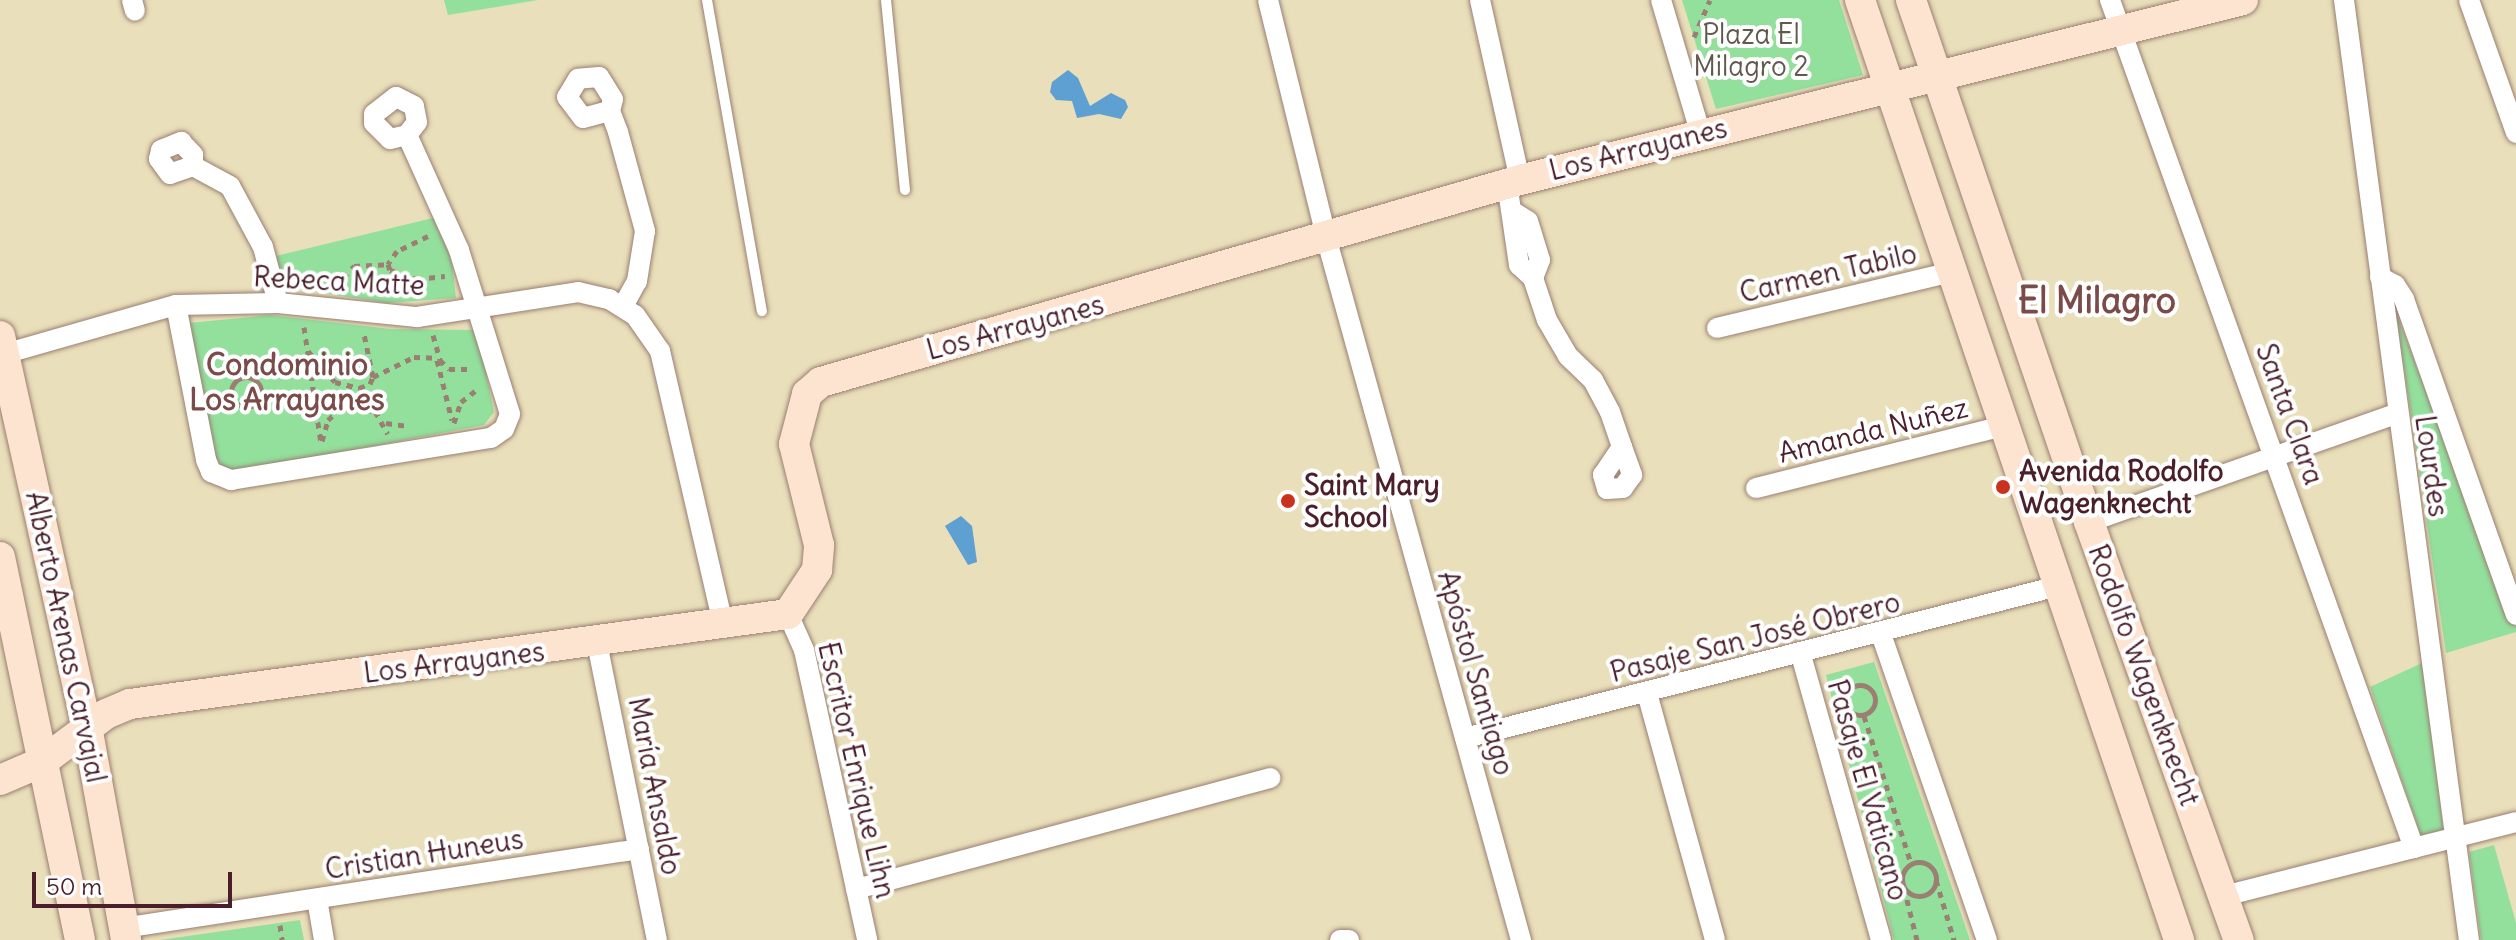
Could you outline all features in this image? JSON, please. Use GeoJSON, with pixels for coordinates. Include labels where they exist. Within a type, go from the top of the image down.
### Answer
{"type":"FeatureCollection","features":[{"type":"Feature","properties":{"kind":"street","name":"Apóstol Santiago"},"geometry":{"type":"LineString","coordinates":[[1268,0],[1326,237],[1521,940]]}},
{"type":"Feature","properties":{"kind":"street"},"geometry":{"type":"LineString","coordinates":[[1480,0],[1513,181],[1515,213],[1509,226],[1519,265],[1533,278],[1547,320],[1568,356],[1593,380],[1622,447]]}},
{"type":"Feature","properties":{"kind":"street"},"geometry":{"type":"LineString","coordinates":[[1661,0],[1700,132]]}},
{"type":"Feature","properties":{"kind":"street","name":"Rodolfo Wagenknecht"},"geometry":{"type":"LineString","coordinates":[[1860,0],[2179,940]]}},
{"type":"Feature","properties":{"kind":"street","name":"Rodolfo Wagenknecht"},"geometry":{"type":"LineString","coordinates":[[1911,0],[1934,78],[2239,940]]}},
{"type":"Feature","properties":{"kind":"street","name":"Santa Clara"},"geometry":{"type":"LineString","coordinates":[[2110,0],[2414,848]]}},
{"type":"Feature","properties":{"kind":"street","name":"Los Arrayanes"},"geometry":{"type":"LineString","coordinates":[[0,780],[42,762],[88,732],[106,714],[130,704],[597,643],[788,614],[817,570],[819,545],[794,444],[807,394],[821,382],[1513,181],[1700,132],[1934,78],[2243,0]]}},
{"type":"Feature","properties":{"kind":"street","name":"Lourdes"},"geometry":{"type":"LineString","coordinates":[[2344,0],[2396,414],[2469,940]]}},
{"type":"Feature","properties":{"kind":"street"},"geometry":{"type":"LineString","coordinates":[[2469,0],[2516,133]]}},
{"type":"Feature","properties":{"kind":"street"},"geometry":{"type":"LineString","coordinates":[[610,111],[645,231],[637,281],[623,306]]}},
{"type":"Feature","properties":{"kind":"street"},"geometry":{"type":"LineString","coordinates":[[176,305],[211,472],[231,480],[322,456],[393,454],[455,434],[491,438],[504,429],[510,414],[496,361],[452,233],[407,135]]}},
{"type":"Feature","properties":{"kind":"street"},"geometry":{"type":"LineString","coordinates":[[193,166],[230,186],[246,209],[278,303]]}},
{"type":"Feature","properties":{"kind":"street","name":"Carmen Tabilo"},"geometry":{"type":"LineString","coordinates":[[1717,328],[1952,272]]}},
{"type":"Feature","properties":{"kind":"street"},"geometry":{"type":"LineString","coordinates":[[2380,277],[2395,285],[2404,299],[2516,615]]}},
{"type":"Feature","properties":{"kind":"street","name":"Rebeca Matte"},"geometry":{"type":"LineString","coordinates":[[2,345],[176,305],[278,303],[360,314],[432,316],[578,292],[623,306],[646,327],[660,351],[723,624]]}},
{"type":"Feature","properties":{"kind":"street","name":"Alberto Arenas Carvajal"},"geometry":{"type":"LineString","coordinates":[[2,345],[88,732],[125,934]]}},
{"type":"Feature","properties":{"kind":"street"},"geometry":{"type":"LineString","coordinates":[[2089,522],[2396,414]]}},
{"type":"Feature","properties":{"kind":"street","name":"Amanda Nuñez"},"geometry":{"type":"LineString","coordinates":[[1756,488],[2003,426]]}},
{"type":"Feature","properties":{"kind":"street","name":"Alberto Arenas Carvajal"},"geometry":{"type":"LineString","coordinates":[[0,557],[80,940]]}},
{"type":"Feature","properties":{"kind":"street","name":"Pasaje San José Obrero"},"geometry":{"type":"LineString","coordinates":[[1465,738],[1801,655],[2058,586]]}},
{"type":"Feature","properties":{"kind":"street","name":"Escritor Enrique Lihn"},"geometry":{"type":"LineString","coordinates":[[788,614],[804,650],[867,940]]}},
{"type":"Feature","properties":{"kind":"street"},"geometry":{"type":"LineString","coordinates":[[1881,634],[1987,940]]}},
{"type":"Feature","properties":{"kind":"street","name":"María Ansaldo"},"geometry":{"type":"LineString","coordinates":[[597,643],[657,940]]}},
{"type":"Feature","properties":{"kind":"street","name":"Pasaje El Vaticano"},"geometry":{"type":"LineString","coordinates":[[1801,655],[1881,940]]}},
{"type":"Feature","properties":{"kind":"street"},"geometry":{"type":"LineString","coordinates":[[1647,693],[1715,940]]}},
{"type":"Feature","properties":{"kind":"street"},"geometry":{"type":"LineString","coordinates":[[856,889],[1270,778]]}},
{"type":"Feature","properties":{"kind":"street"},"geometry":{"type":"LineString","coordinates":[[2224,896],[2516,822]]}},
{"type":"Feature","properties":{"kind":"street","name":"Cristian Huneus"},"geometry":{"type":"LineString","coordinates":[[125,934],[317,899],[639,849]]}},
{"type":"Feature","properties":{"kind":"street"},"geometry":{"type":"LineString","coordinates":[[317,899],[324,940]]}},
{"type":"Feature","properties":{"kind":"street"},"geometry":{"type":"LineString","coordinates":[[1340,940],[1349,940]]}},
{"type":"Feature","properties":{"kind":"lane"},"geometry":{"type":"LineString","coordinates":[[707,0],[762,311]]}},
{"type":"Feature","properties":{"kind":"lane"},"geometry":{"type":"LineString","coordinates":[[886,0],[905,190]]}},
{"type":"Feature","properties":{"kind":"path"},"geometry":{"type":"LineString","coordinates":[[1694,38],[1710,0]]}},
{"type":"Feature","properties":{"kind":"path"},"geometry":{"type":"LineString","coordinates":[[334,310],[334,287],[343,274],[369,262],[388,264],[418,240],[452,233]]}},
{"type":"Feature","properties":{"kind":"path"},"geometry":{"type":"LineString","coordinates":[[388,264],[398,277],[467,277]]}},
{"type":"Feature","properties":{"kind":"path"},"geometry":{"type":"LineString","coordinates":[[301,306],[322,456]]}},
{"type":"Feature","properties":{"kind":"path"},"geometry":{"type":"LineString","coordinates":[[307,350],[335,382],[359,388],[370,384],[373,377],[360,314]]}},
{"type":"Feature","properties":{"kind":"path"},"geometry":{"type":"LineString","coordinates":[[432,316],[434,347],[455,434]]}},
{"type":"Feature","properties":{"kind":"path"},"geometry":{"type":"LineString","coordinates":[[434,347],[449,369],[464,371],[496,361]]}},
{"type":"Feature","properties":{"kind":"path"},"geometry":{"type":"LineString","coordinates":[[373,377],[414,357],[437,358]]}},
{"type":"Feature","properties":{"kind":"path"},"geometry":{"type":"LineString","coordinates":[[242,377],[251,378],[259,383],[260,398],[243,407],[234,402],[231,387],[242,377]]}},
{"type":"Feature","properties":{"kind":"path"},"geometry":{"type":"LineString","coordinates":[[455,434],[455,413],[470,392],[502,383]]}},
{"type":"Feature","properties":{"kind":"path"},"geometry":{"type":"LineString","coordinates":[[322,456],[328,420],[341,408],[363,406],[386,423],[393,454]]}},
{"type":"Feature","properties":{"kind":"path"},"geometry":{"type":"LineString","coordinates":[[1864,716],[1855,715],[1845,704],[1850,689],[1858,685],[1872,690],[1875,697],[1864,716],[1911,863]]}},
{"type":"Feature","properties":{"kind":"path"},"geometry":{"type":"LineString","coordinates":[[1911,863],[1928,865],[1935,877],[1954,940]]}},
{"type":"Feature","properties":{"kind":"path"},"geometry":{"type":"LineString","coordinates":[[1911,863],[1904,870],[1904,887],[1917,940]]}},
{"type":"Feature","properties":{"kind":"path"},"geometry":{"type":"LineString","coordinates":[[1904,887],[1920,897],[1931,893],[1935,877]]}},
{"type":"Feature","properties":{"kind":"green space"},"geometry":{"type":"Polygon","coordinates":[[[444,0],[538,0],[448,15],[444,0]]]}},
{"type":"Feature","properties":{"kind":"green space","name":"Plaza El Milagro 2"},"geometry":{"type":"Polygon","coordinates":[[[1682,0],[1839,0],[1863,75],[1716,109],[1682,0]]]}},
{"type":"Feature","properties":{"kind":"green space"},"geometry":{"type":"Polygon","coordinates":[[[437,217],[451,255],[456,298],[387,303],[283,287],[276,256],[437,217]]]}},
{"type":"Feature","properties":{"kind":"green space"},"geometry":{"type":"Polygon","coordinates":[[[2396,313],[2516,627],[2516,632],[2446,653],[2396,313]]]}},
{"type":"Feature","properties":{"kind":"green space"},"geometry":{"type":"Polygon","coordinates":[[[270,315],[390,329],[477,330],[494,412],[484,425],[235,472],[224,468],[216,458],[189,323],[270,315]]]}},
{"type":"Feature","properties":{"kind":"green space"},"geometry":{"type":"Polygon","coordinates":[[[1874,662],[1970,940],[1894,940],[1826,675],[1874,662]]]}},
{"type":"Feature","properties":{"kind":"green space"},"geometry":{"type":"Polygon","coordinates":[[[2422,663],[2444,835],[2422,839],[2370,687],[2422,663]]]}},
{"type":"Feature","properties":{"kind":"green space"},"geometry":{"type":"Polygon","coordinates":[[[2494,845],[2516,923],[2516,940],[2481,940],[2469,852],[2494,845]]]}},
{"type":"Feature","properties":{"kind":"green space"},"geometry":{"type":"Polygon","coordinates":[[[300,920],[304,940],[160,940],[300,920]]]}},
{"type":"Feature","properties":{"kind":"water"},"geometry":{"type":"Polygon","coordinates":[[[1068,70],[1078,78],[1090,106],[1111,93],[1125,100],[1128,107],[1121,119],[1099,114],[1077,118],[1072,101],[1056,100],[1050,92],[1052,82],[1068,70]]]}},
{"type":"Feature","properties":{"kind":"water"},"geometry":{"type":"Polygon","coordinates":[[[961,516],[972,526],[977,562],[968,565],[945,526],[961,516]]]}},
{"type":"Feature","properties":{"kind":"place","name":"Avenida Rodolfo Wagenknecht"},"geometry":{"type":"Point","coordinates":[2003,487]}},
{"type":"Feature","properties":{"kind":"place","name":"Saint Mary School"},"geometry":{"type":"Point","coordinates":[1288,501]}},
{"type":"Feature","properties":{"kind":"district","name":"El Milagro"},"geometry":{"type":"Point","coordinates":[2097,301]}},
{"type":"Feature","properties":{"kind":"district","name":"Condominio Los Arrayanes"},"geometry":{"type":"Point","coordinates":[287,381]}}]}
